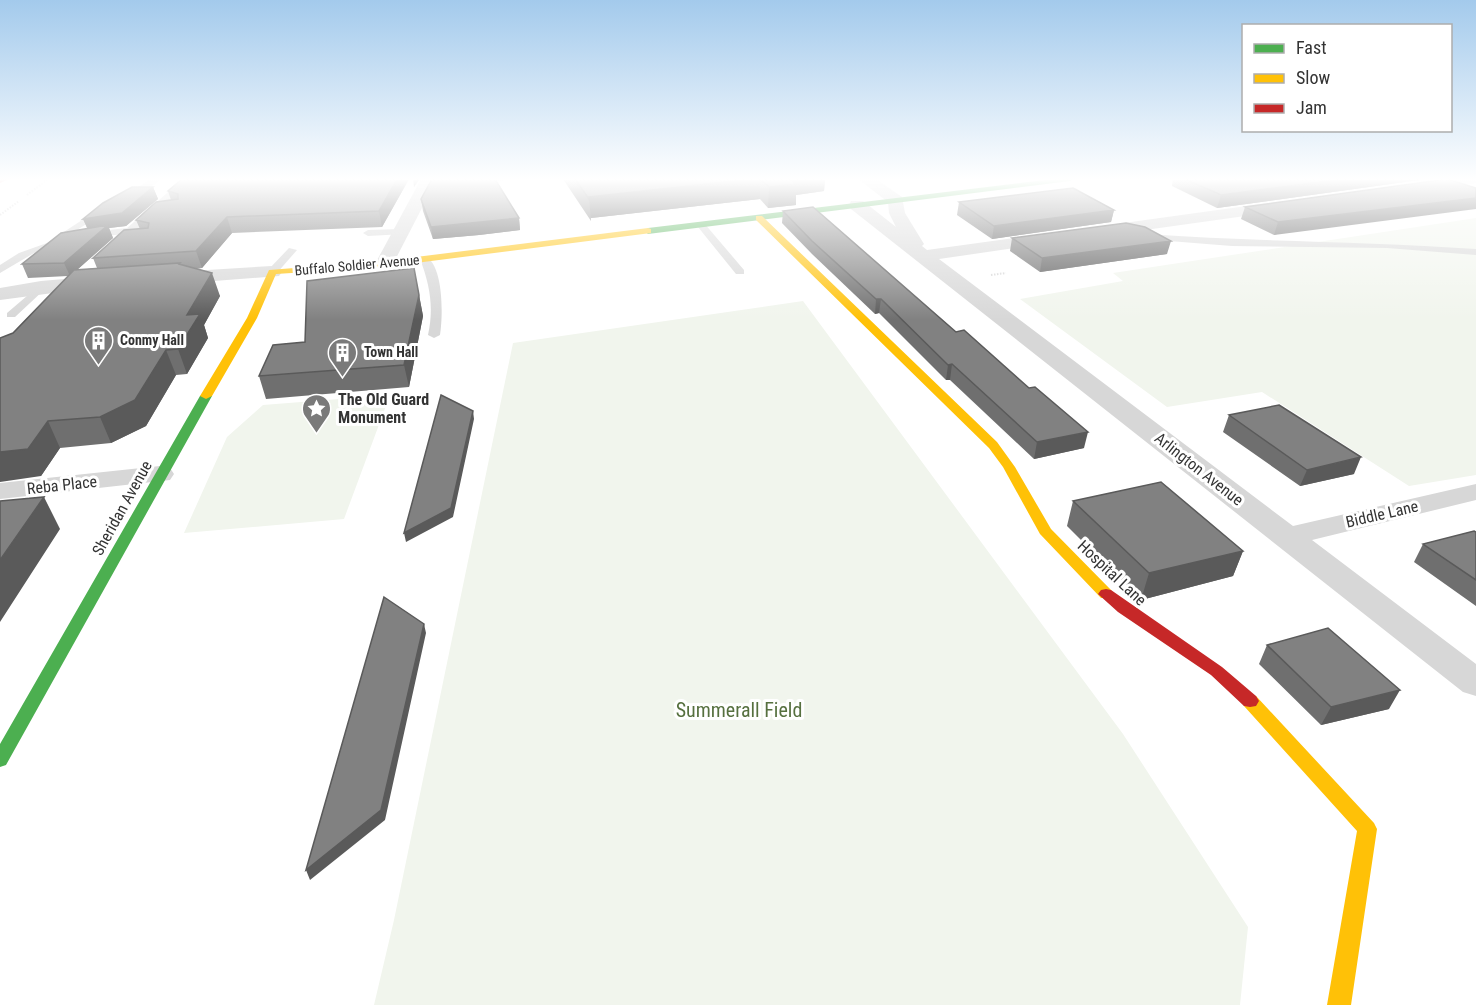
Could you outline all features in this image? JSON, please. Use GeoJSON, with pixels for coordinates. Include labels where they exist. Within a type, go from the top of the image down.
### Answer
{"type":"FeatureCollection","features":[{"type":"Feature","properties":{"kind":"main road","name":"Buffalo Soldier Avenue"},"geometry":{"type":"LineString","coordinates":[[272,272],[384,264],[693,226]]}},
{"type":"Feature","properties":{"kind":"main road","name":"Hospital Lane"},"geometry":{"type":"LineString","coordinates":[[767,226],[993,445],[1009,467],[1045,531],[1097,586],[1130,615],[1230,680],[1367,829],[1339,1005]]}},
{"type":"Feature","properties":{"kind":"main road"},"geometry":{"type":"LineString","coordinates":[[314,282],[354,267]]}},
{"type":"Feature","properties":{"kind":"main road","name":"Sheridan Avenue"},"geometry":{"type":"LineString","coordinates":[[0,760],[5,741],[252,318],[272,272]]}},
{"type":"Feature","properties":{"kind":"main road"},"geometry":{"type":"LineString","coordinates":[[252,318],[277,302]]}},
{"type":"Feature","properties":{"kind":"street"},"geometry":{"type":"LineString","coordinates":[[76,284],[146,226]]}},
{"type":"Feature","properties":{"kind":"street"},"geometry":{"type":"LineString","coordinates":[[384,264],[405,226]]}},
{"type":"Feature","properties":{"kind":"street","name":"Arlington Avenue"},"geometry":{"type":"LineString","coordinates":[[884,226],[1476,683]]}},
{"type":"Feature","properties":{"kind":"street","name":"Arlington Avenue"},"geometry":{"type":"LineString","coordinates":[[904,226],[922,256]]}},
{"type":"Feature","properties":{"kind":"street"},"geometry":{"type":"LineString","coordinates":[[922,256],[1138,226]]}},
{"type":"Feature","properties":{"kind":"street","name":"Buffalo Soldier Avenue"},"geometry":{"type":"LineString","coordinates":[[159,279],[272,272]]}},
{"type":"Feature","properties":{"kind":"street"},"geometry":{"type":"LineString","coordinates":[[0,294],[41,286],[124,281]]}},
{"type":"Feature","properties":{"kind":"street","name":"Reba Place"},"geometry":{"type":"LineString","coordinates":[[0,491],[160,474]]}},
{"type":"Feature","properties":{"kind":"street","name":"Biddle Lane"},"geometry":{"type":"LineString","coordinates":[[1287,537],[1476,492]]}},
{"type":"Feature","properties":{"kind":"lane"},"geometry":{"type":"LineString","coordinates":[[0,270],[77,226]]}},
{"type":"Feature","properties":{"kind":"lane"},"geometry":{"type":"LineString","coordinates":[[701,226],[740,272]]}},
{"type":"Feature","properties":{"kind":"lane"},"geometry":{"type":"LineString","coordinates":[[1115,229],[1142,237],[1232,243],[1387,245],[1476,252]]}},
{"type":"Feature","properties":{"kind":"lane"},"geometry":{"type":"LineString","coordinates":[[368,233],[401,232]]}},
{"type":"Feature","properties":{"kind":"lane"},"geometry":{"type":"LineString","coordinates":[[45,246],[88,236],[133,238]]}},
{"type":"Feature","properties":{"kind":"lane"},"geometry":{"type":"LineString","coordinates":[[272,272],[292,250]]}},
{"type":"Feature","properties":{"kind":"lane"},"geometry":{"type":"LineString","coordinates":[[425,259],[435,284],[439,314],[434,335]]}},
{"type":"Feature","properties":{"kind":"lane"},"geometry":{"type":"LineString","coordinates":[[11,315],[41,286]]}},
{"type":"Feature","properties":{"kind":"green space"},"geometry":{"type":"Polygon","coordinates":[[[1424,226],[1476,226],[1476,475],[1409,486],[1262,392],[1167,407],[1020,299],[1123,281],[1113,273],[1424,226]]]}},
{"type":"Feature","properties":{"kind":"green space","name":"Summerall Field"},"geometry":{"type":"Polygon","coordinates":[[[803,301],[1123,734],[1248,927],[1240,1005],[374,1005],[394,920],[513,343],[803,301]]]}},
{"type":"Feature","properties":{"kind":"green space"},"geometry":{"type":"Polygon","coordinates":[[[390,395],[344,519],[184,533],[227,437],[263,405],[390,395]]]}},
{"type":"Feature","properties":{"kind":"building"},"geometry":{"type":"Polygon","coordinates":[[[107,226],[64,263],[22,264],[61,233],[107,226]]]}},
{"type":"Feature","properties":{"kind":"building"},"geometry":{"type":"Polygon","coordinates":[[[148,226],[219,226],[196,251],[93,258],[124,230],[148,228],[148,226]]]}},
{"type":"Feature","properties":{"kind":"building"},"geometry":{"type":"Polygon","coordinates":[[[797,226],[835,226],[956,332],[964,330],[1029,388],[1035,387],[1088,432],[1037,442],[952,364],[948,365],[881,299],[876,299],[797,226]]]}},
{"type":"Feature","properties":{"kind":"building"},"geometry":{"type":"Polygon","coordinates":[[[1104,226],[1140,226],[1171,241],[1042,258],[1012,238],[1104,226]]]}},
{"type":"Feature","properties":{"kind":"building","name":"Conmy Hall"},"geometry":{"type":"Polygon","coordinates":[[[180,263],[212,273],[187,315],[200,314],[178,349],[166,350],[135,400],[100,417],[48,421],[28,449],[0,452],[0,338],[13,333],[74,270],[180,263]]]}},
{"type":"Feature","properties":{"kind":"building"},"geometry":{"type":"Polygon","coordinates":[[[414,268],[419,295],[404,365],[259,376],[273,345],[305,342],[307,281],[414,268]]]}},
{"type":"Feature","properties":{"kind":"building"},"geometry":{"type":"Polygon","coordinates":[[[441,395],[473,411],[451,508],[404,533],[441,395]]]}},
{"type":"Feature","properties":{"kind":"building"},"geometry":{"type":"Polygon","coordinates":[[[1279,405],[1361,457],[1307,470],[1229,415],[1279,405]]]}},
{"type":"Feature","properties":{"kind":"building"},"geometry":{"type":"Polygon","coordinates":[[[1161,482],[1243,551],[1149,573],[1073,501],[1161,482]]]}},
{"type":"Feature","properties":{"kind":"building"},"geometry":{"type":"Polygon","coordinates":[[[44,497],[0,560],[0,501],[44,497]]]}},
{"type":"Feature","properties":{"kind":"building"},"geometry":{"type":"Polygon","coordinates":[[[1476,532],[1476,580],[1423,544],[1476,532]]]}},
{"type":"Feature","properties":{"kind":"building"},"geometry":{"type":"Polygon","coordinates":[[[384,597],[424,624],[381,810],[306,870],[384,597]]]}},
{"type":"Feature","properties":{"kind":"building"},"geometry":{"type":"Polygon","coordinates":[[[1328,628],[1400,690],[1331,707],[1267,645],[1328,628]]]}},
{"type":"Feature","properties":{"kind":"traffic: fast"},"geometry":{"type":"LineString","coordinates":[[648,231],[689,226]]}},
{"type":"Feature","properties":{"kind":"traffic: fast"},"geometry":{"type":"LineString","coordinates":[[0,760],[206,396]]}},
{"type":"Feature","properties":{"kind":"traffic: slow"},"geometry":{"type":"LineString","coordinates":[[767,226],[993,445],[1009,467],[1045,531],[1106,594]]}},
{"type":"Feature","properties":{"kind":"traffic: slow"},"geometry":{"type":"LineString","coordinates":[[206,396],[252,318],[272,272],[384,264],[648,231]]}},
{"type":"Feature","properties":{"kind":"traffic: slow"},"geometry":{"type":"LineString","coordinates":[[1250,701],[1367,829],[1339,1005]]}},
{"type":"Feature","properties":{"kind":"traffic: jam"},"geometry":{"type":"LineString","coordinates":[[1106,594],[1123,608],[1217,671],[1250,701]]}},
{"type":"Feature","properties":{"kind":"place","name":"Conmy Hall"},"geometry":{"type":"Point","coordinates":[99,366]}},
{"type":"Feature","properties":{"kind":"place","name":"Town Hall"},"geometry":{"type":"Point","coordinates":[343,378]}},
{"type":"Feature","properties":{"kind":"place","name":"The Old Guard Monument"},"geometry":{"type":"Point","coordinates":[317,434]}}]}
